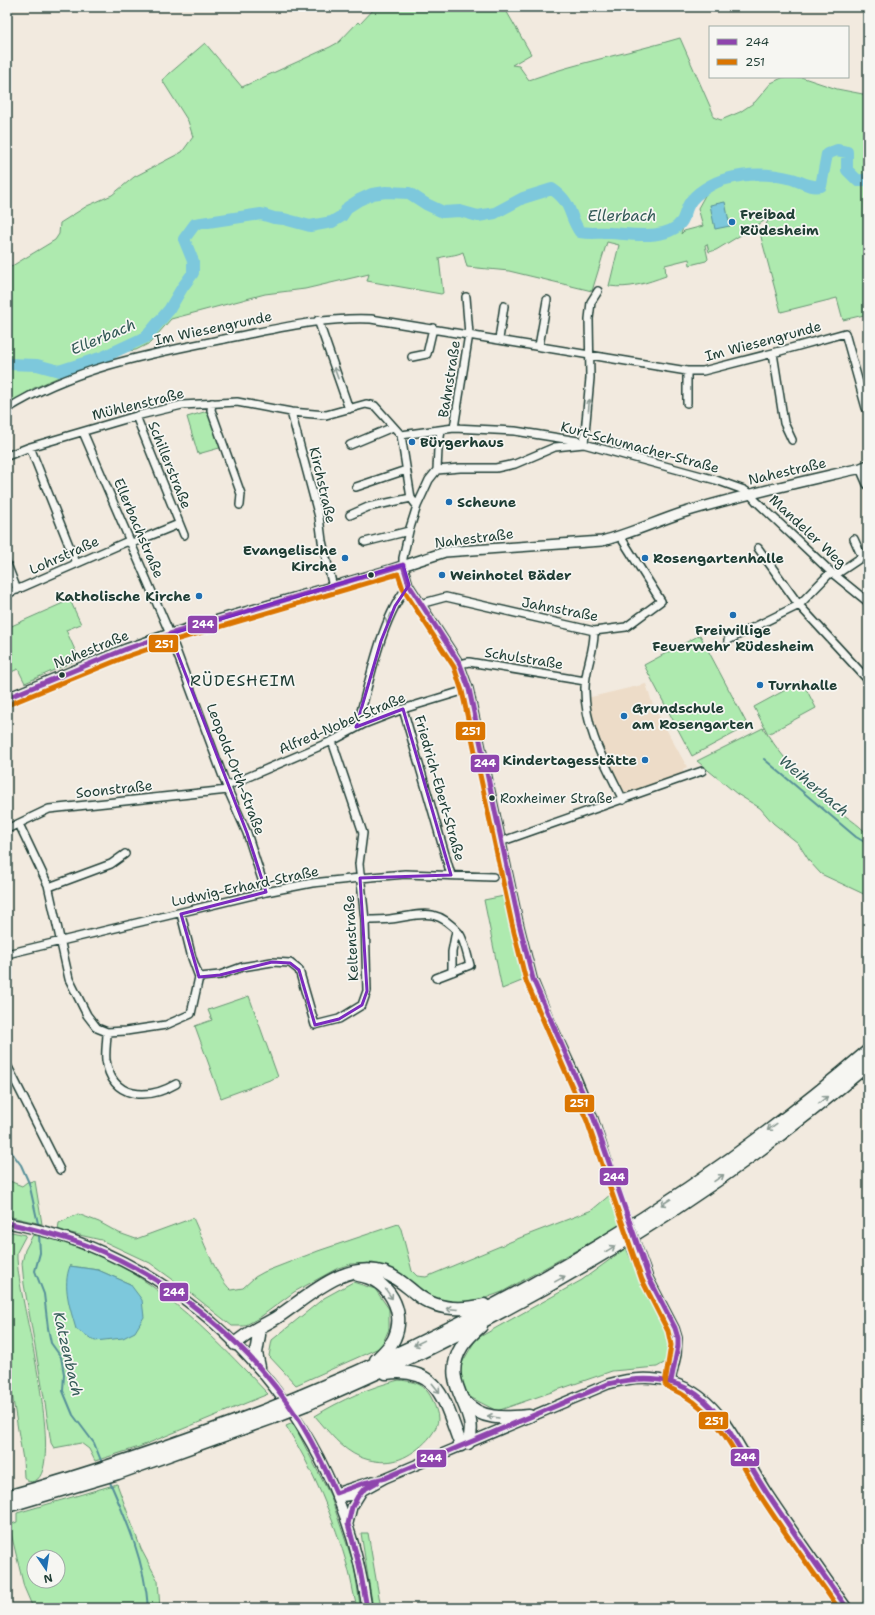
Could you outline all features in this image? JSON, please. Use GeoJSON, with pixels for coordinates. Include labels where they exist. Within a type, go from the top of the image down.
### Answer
{"type":"FeatureCollection","features":[{"type":"Feature","properties":{"kind":"highway"},"geometry":{"type":"LineString","coordinates":[[371,1371],[504,1300],[589,1251],[668,1201],[729,1159],[785,1117],[868,1051]]}},
{"type":"Feature","properties":{"kind":"highway"},"geometry":{"type":"LineString","coordinates":[[7,1506],[272,1413],[371,1371],[489,1318],[577,1270],[677,1207],[791,1126],[868,1064]]}},
{"type":"Feature","properties":{"kind":"highway"},"geometry":{"type":"LineString","coordinates":[[237,1345],[259,1335],[277,1318],[325,1284],[343,1275],[363,1270],[384,1273],[402,1282],[426,1301],[437,1306],[451,1309],[473,1308],[504,1300]]}},
{"type":"Feature","properties":{"kind":"highway"},"geometry":{"type":"LineString","coordinates":[[343,1275],[363,1275],[376,1280],[390,1294],[396,1306],[398,1320],[394,1339],[371,1371]]}},
{"type":"Feature","properties":{"kind":"highway"},"geometry":{"type":"LineString","coordinates":[[237,1345],[253,1330],[277,1318]]}},
{"type":"Feature","properties":{"kind":"highway"},"geometry":{"type":"LineString","coordinates":[[464,1444],[471,1433],[471,1423],[456,1388],[454,1375],[457,1356],[466,1341],[489,1318]]}},
{"type":"Feature","properties":{"kind":"highway"},"geometry":{"type":"LineString","coordinates":[[259,1335],[256,1352],[259,1367]]}},
{"type":"Feature","properties":{"kind":"highway"},"geometry":{"type":"LineString","coordinates":[[371,1371],[410,1372],[422,1376],[432,1384],[442,1397],[464,1444]]}},
{"type":"Feature","properties":{"kind":"highway"},"geometry":{"type":"LineString","coordinates":[[462,1399],[473,1410],[487,1416],[504,1418],[529,1416]]}},
{"type":"Feature","properties":{"kind":"highway"},"geometry":{"type":"LineString","coordinates":[[7,1497],[90,1477]]}},
{"type":"Feature","properties":{"kind":"street"},"geometry":{"type":"LineString","coordinates":[[437,470],[460,468],[496,468],[515,464],[555,447],[584,444],[589,399],[589,319],[591,302],[598,292]]}},
{"type":"Feature","properties":{"kind":"street"},"geometry":{"type":"LineString","coordinates":[[466,297],[469,334]]}},
{"type":"Feature","properties":{"kind":"street"},"geometry":{"type":"LineString","coordinates":[[539,346],[547,300]]}},
{"type":"Feature","properties":{"kind":"street"},"geometry":{"type":"LineString","coordinates":[[499,339],[504,306]]}},
{"type":"Feature","properties":{"kind":"street","name":"Im Wiesengrunde"},"geometry":{"type":"LineString","coordinates":[[7,409],[63,380],[111,364],[161,352],[318,320],[348,318],[371,318],[687,371],[703,371],[845,333],[866,408],[868,408]]}},
{"type":"Feature","properties":{"kind":"street"},"geometry":{"type":"LineString","coordinates":[[318,320],[349,410]]}},
{"type":"Feature","properties":{"kind":"street"},"geometry":{"type":"LineString","coordinates":[[412,357],[426,354],[433,328]]}},
{"type":"Feature","properties":{"kind":"street","name":"Bahnstraße"},"geometry":{"type":"LineString","coordinates":[[454,428],[469,334]]}},
{"type":"Feature","properties":{"kind":"street"},"geometry":{"type":"LineString","coordinates":[[773,353],[784,424],[792,440]]}},
{"type":"Feature","properties":{"kind":"street"},"geometry":{"type":"LineString","coordinates":[[687,371],[687,403]]}},
{"type":"Feature","properties":{"kind":"street"},"geometry":{"type":"LineString","coordinates":[[212,402],[211,410],[241,494],[240,505]]}},
{"type":"Feature","properties":{"kind":"street","name":"Mühlenstraße"},"geometry":{"type":"LineString","coordinates":[[7,456],[30,447],[136,416],[182,404],[212,402],[237,402],[291,412],[326,415],[349,410],[366,404],[375,406],[401,435]]}},
{"type":"Feature","properties":{"kind":"street","name":"Kirchstraße"},"geometry":{"type":"LineString","coordinates":[[291,412],[315,502],[322,541],[333,587]]}},
{"type":"Feature","properties":{"kind":"street","name":"Schillerstraße"},"geometry":{"type":"LineString","coordinates":[[136,416],[184,535]]}},
{"type":"Feature","properties":{"kind":"street"},"geometry":{"type":"LineString","coordinates":[[350,445],[393,426]]}},
{"type":"Feature","properties":{"kind":"street","name":"Kurt-Schumacher-Straße"},"geometry":{"type":"LineString","coordinates":[[401,435],[441,431],[454,428],[515,431],[578,441],[584,444],[716,480],[744,490],[750,494]]}},
{"type":"Feature","properties":{"kind":"street"},"geometry":{"type":"LineString","coordinates":[[441,431],[437,470],[429,480],[417,506],[409,531],[403,558],[403,565],[408,585],[460,664],[469,689],[519,923],[533,978],[594,1119],[622,1205],[649,1278],[675,1328],[678,1338],[677,1355],[671,1381]]}},
{"type":"Feature","properties":{"kind":"street","name":"Ellerbachstraße"},"geometry":{"type":"LineString","coordinates":[[83,432],[170,634]]}},
{"type":"Feature","properties":{"kind":"street"},"geometry":{"type":"LineString","coordinates":[[401,435],[411,498],[417,506]]}},
{"type":"Feature","properties":{"kind":"street"},"geometry":{"type":"LineString","coordinates":[[30,447],[76,563]]}},
{"type":"Feature","properties":{"kind":"street"},"geometry":{"type":"LineString","coordinates":[[865,467],[868,484]]}},
{"type":"Feature","properties":{"kind":"street","name":"Nahestraße"},"geometry":{"type":"LineString","coordinates":[[7,698],[126,649],[170,634],[333,587],[445,552],[602,541],[620,536],[681,513],[750,494],[865,467]]}},
{"type":"Feature","properties":{"kind":"street"},"geometry":{"type":"LineString","coordinates":[[356,487],[406,470]]}},
{"type":"Feature","properties":{"kind":"street","name":"Mandeler Weg"},"geometry":{"type":"LineString","coordinates":[[750,494],[833,574],[868,602]]}},
{"type":"Feature","properties":{"kind":"street"},"geometry":{"type":"LineString","coordinates":[[350,515],[368,507],[411,498]]}},
{"type":"Feature","properties":{"kind":"street","name":"Schillerstraße"},"geometry":{"type":"LineString","coordinates":[[132,543],[179,524]]}},
{"type":"Feature","properties":{"kind":"street"},"geometry":{"type":"LineString","coordinates":[[365,542],[409,531]]}},
{"type":"Feature","properties":{"kind":"street","name":"Jahnstraße"},"geometry":{"type":"LineString","coordinates":[[420,604],[446,597],[594,631],[626,627],[661,601],[620,536]]}},
{"type":"Feature","properties":{"kind":"street"},"geometry":{"type":"LineString","coordinates":[[728,640],[799,604],[833,574],[862,557],[854,540]]}},
{"type":"Feature","properties":{"kind":"street","name":"Lohrstraße"},"geometry":{"type":"LineString","coordinates":[[7,594],[126,542],[132,543]]}},
{"type":"Feature","properties":{"kind":"street"},"geometry":{"type":"LineString","coordinates":[[758,548],[799,604],[868,680]]}},
{"type":"Feature","properties":{"kind":"street"},"geometry":{"type":"LineString","coordinates":[[7,564],[17,590]]}},
{"type":"Feature","properties":{"kind":"street"},"geometry":{"type":"LineString","coordinates":[[364,724],[360,715],[381,641],[395,606],[401,594],[408,585]]}},
{"type":"Feature","properties":{"kind":"street"},"geometry":{"type":"LineString","coordinates":[[594,631],[594,644],[585,681],[585,711],[599,751],[623,800]]}},
{"type":"Feature","properties":{"kind":"street","name":"Leopold-Orth-Straße"},"geometry":{"type":"LineString","coordinates":[[170,634],[227,788],[247,833],[266,892]]}},
{"type":"Feature","properties":{"kind":"street","name":"Schulstraße"},"geometry":{"type":"LineString","coordinates":[[460,664],[469,662],[585,681]]}},
{"type":"Feature","properties":{"kind":"street","name":"Alfred-Nobel-Straße"},"geometry":{"type":"LineString","coordinates":[[227,788],[332,741],[364,724],[403,709],[469,689]]}},
{"type":"Feature","properties":{"kind":"street","name":"Friedrich-Ebert-Straße"},"geometry":{"type":"LineString","coordinates":[[403,709],[451,875]]}},
{"type":"Feature","properties":{"kind":"street","name":"Keltenstraße"},"geometry":{"type":"LineString","coordinates":[[199,977],[220,975],[242,967],[272,962],[290,963],[299,970],[315,1025],[339,1019],[362,1005],[367,991],[365,920],[359,864],[363,833],[332,741]]}},
{"type":"Feature","properties":{"kind":"street"},"geometry":{"type":"LineString","coordinates":[[502,841],[623,800],[702,771]]}},
{"type":"Feature","properties":{"kind":"street","name":"Soonstraße"},"geometry":{"type":"LineString","coordinates":[[7,829],[49,809],[227,788]]}},
{"type":"Feature","properties":{"kind":"street"},"geometry":{"type":"LineString","coordinates":[[19,824],[49,886],[60,942],[70,979],[86,1015],[97,1028],[107,1032],[166,1024],[191,1014],[199,977],[192,958],[181,914]]}},
{"type":"Feature","properties":{"kind":"street"},"geometry":{"type":"LineString","coordinates":[[49,886],[111,864],[125,854]]}},
{"type":"Feature","properties":{"kind":"street","name":"Ludwig-Erhard-Straße"},"geometry":{"type":"LineString","coordinates":[[7,954],[181,914],[266,892],[312,884],[405,874],[493,877]]}},
{"type":"Feature","properties":{"kind":"street"},"geometry":{"type":"LineString","coordinates":[[365,920],[389,919],[430,914],[446,920],[460,934],[470,965],[436,978]]}},
{"type":"Feature","properties":{"kind":"street"},"geometry":{"type":"LineString","coordinates":[[452,972],[452,952],[456,931]]}},
{"type":"Feature","properties":{"kind":"street"},"geometry":{"type":"LineString","coordinates":[[107,1032],[106,1060],[112,1078],[122,1089],[128,1093],[140,1094],[164,1090],[176,1084]]}},
{"type":"Feature","properties":{"kind":"street"},"geometry":{"type":"LineString","coordinates":[[7,1065],[60,1170]]}},
{"type":"Feature","properties":{"kind":"street"},"geometry":{"type":"LineString","coordinates":[[11,1224],[68,1239],[96,1249],[156,1280],[212,1322],[259,1367],[283,1397],[311,1441],[337,1495],[348,1524],[359,1564],[366,1608]]}},
{"type":"Feature","properties":{"kind":"street"},"geometry":{"type":"LineString","coordinates":[[337,1495],[349,1496],[385,1478],[529,1416],[616,1382],[642,1378],[671,1381],[686,1387],[699,1396],[719,1414],[780,1512],[847,1608]]}},
{"type":"Feature","properties":{"kind":"street"},"geometry":{"type":"LineString","coordinates":[[337,1495],[364,1484],[385,1478]]}},
{"type":"Feature","properties":{"kind":"street"},"geometry":{"type":"LineString","coordinates":[[348,1524],[352,1507],[363,1490]]}},
{"type":"Feature","properties":{"kind":"highlighted area"},"geometry":{"type":"Polygon","coordinates":[[[403,565],[409,585],[395,606],[381,641],[356,727],[403,709],[451,875],[360,878],[367,991],[362,1005],[339,1019],[315,1025],[299,970],[290,963],[272,962],[220,975],[199,977],[181,914],[266,892],[247,833],[170,634],[403,565]]]}},
{"type":"Feature","properties":{"kind":"shaded area"},"geometry":{"type":"Polygon","coordinates":[[[646,684],[653,705],[687,767],[683,769],[684,775],[629,794],[625,794],[612,771],[592,723],[587,698],[646,684]]]}},
{"type":"Feature","properties":{"kind":"green space"},"geometry":{"type":"Polygon","coordinates":[[[376,7],[504,7],[531,54],[512,65],[519,66],[529,80],[566,68],[680,38],[713,113],[713,117],[721,120],[740,112],[755,102],[771,83],[782,78],[804,78],[837,89],[868,95],[868,290],[865,291],[868,303],[868,314],[843,320],[837,298],[781,312],[761,237],[769,218],[716,250],[709,252],[707,244],[705,245],[708,259],[706,261],[690,265],[689,259],[665,265],[666,276],[631,286],[609,286],[619,245],[607,242],[592,291],[509,271],[467,267],[463,252],[439,258],[443,293],[441,294],[367,281],[369,274],[305,289],[265,294],[171,319],[150,343],[136,350],[119,352],[86,365],[34,388],[7,405],[7,269],[55,240],[59,234],[60,223],[87,206],[112,195],[134,177],[182,152],[193,137],[188,121],[162,80],[205,43],[242,87],[339,42],[358,22],[360,24],[376,7]],[[708,190],[703,194],[691,210],[681,234],[684,231],[703,226],[698,208],[708,190]]]}},
{"type":"Feature","properties":{"kind":"green space"},"geometry":{"type":"Polygon","coordinates":[[[211,410],[223,447],[198,454],[187,417],[211,410]]]}},
{"type":"Feature","properties":{"kind":"green space"},"geometry":{"type":"Polygon","coordinates":[[[70,600],[81,624],[66,630],[79,659],[25,683],[18,669],[7,674],[7,628],[70,600]]]}},
{"type":"Feature","properties":{"kind":"green space"},"geometry":{"type":"Polygon","coordinates":[[[700,635],[748,726],[692,756],[644,665],[700,635]]]}},
{"type":"Feature","properties":{"kind":"green space"},"geometry":{"type":"Polygon","coordinates":[[[802,681],[816,708],[768,734],[754,707],[802,681]]]}},
{"type":"Feature","properties":{"kind":"green space"},"geometry":{"type":"Polygon","coordinates":[[[763,728],[786,760],[803,779],[822,798],[860,827],[868,835],[868,896],[821,874],[810,862],[798,843],[773,823],[760,808],[737,794],[697,761],[763,728]]]}},
{"type":"Feature","properties":{"kind":"green space"},"geometry":{"type":"Polygon","coordinates":[[[509,895],[529,978],[502,989],[484,900],[509,895]]]}},
{"type":"Feature","properties":{"kind":"green space"},"geometry":{"type":"Polygon","coordinates":[[[249,996],[278,1077],[221,1098],[195,1026],[212,1020],[208,1010],[249,996]]]}},
{"type":"Feature","properties":{"kind":"green space"},"geometry":{"type":"Polygon","coordinates":[[[7,1180],[22,1186],[27,1182],[35,1181],[42,1224],[7,1216],[7,1180]]]}},
{"type":"Feature","properties":{"kind":"green space"},"geometry":{"type":"Polygon","coordinates":[[[614,1193],[624,1225],[502,1292],[472,1303],[435,1301],[397,1273],[373,1263],[351,1264],[338,1268],[294,1292],[259,1318],[244,1326],[232,1326],[150,1263],[101,1240],[58,1230],[59,1223],[78,1214],[99,1222],[119,1233],[136,1239],[193,1218],[215,1267],[225,1284],[231,1290],[243,1288],[255,1277],[264,1272],[318,1251],[398,1224],[401,1229],[412,1271],[417,1276],[426,1277],[592,1210],[614,1193]]]}},
{"type":"Feature","properties":{"kind":"green space"},"geometry":{"type":"Polygon","coordinates":[[[7,1231],[26,1235],[17,1252],[17,1265],[37,1372],[45,1435],[45,1461],[39,1478],[27,1481],[24,1477],[23,1460],[7,1363],[7,1231]]]}},
{"type":"Feature","properties":{"kind":"green space"},"geometry":{"type":"Polygon","coordinates":[[[33,1235],[63,1241],[94,1252],[122,1267],[149,1284],[200,1325],[268,1394],[139,1447],[95,1461],[89,1449],[81,1443],[54,1448],[51,1443],[24,1284],[22,1263],[25,1250],[33,1235]],[[70,1266],[130,1284],[98,1270],[70,1266]]]}},
{"type":"Feature","properties":{"kind":"green space"},"geometry":{"type":"Polygon","coordinates":[[[626,1248],[640,1279],[661,1315],[671,1337],[671,1359],[657,1367],[612,1371],[497,1411],[466,1395],[459,1368],[476,1339],[582,1280],[626,1248]]]}},
{"type":"Feature","properties":{"kind":"green space"},"geometry":{"type":"Polygon","coordinates":[[[353,1282],[375,1289],[389,1309],[389,1329],[381,1347],[296,1385],[269,1356],[272,1340],[324,1298],[353,1282]]]}},
{"type":"Feature","properties":{"kind":"green space"},"geometry":{"type":"Polygon","coordinates":[[[399,1380],[416,1383],[427,1391],[433,1401],[438,1419],[433,1433],[422,1446],[400,1459],[385,1462],[360,1457],[353,1454],[335,1439],[315,1416],[377,1386],[399,1380]]]}},
{"type":"Feature","properties":{"kind":"green space"},"geometry":{"type":"Polygon","coordinates":[[[293,1423],[330,1495],[354,1565],[360,1605],[356,1604],[349,1572],[336,1531],[322,1495],[305,1459],[286,1426],[293,1423]]]}},
{"type":"Feature","properties":{"kind":"green space"},"geometry":{"type":"Polygon","coordinates":[[[117,1484],[141,1549],[158,1581],[160,1608],[33,1608],[24,1587],[9,1525],[17,1522],[17,1513],[117,1484]]]}},
{"type":"Feature","properties":{"kind":"green space"},"geometry":{"type":"Polygon","coordinates":[[[361,1533],[368,1533],[381,1608],[373,1608],[361,1533]]]}},
{"type":"Feature","properties":{"kind":"water"},"geometry":{"type":"Polygon","coordinates":[[[725,202],[730,226],[715,229],[710,205],[725,202]]]}},
{"type":"Feature","properties":{"kind":"water"},"geometry":{"type":"Polygon","coordinates":[[[70,1266],[98,1270],[130,1284],[142,1300],[144,1317],[135,1332],[123,1338],[95,1341],[76,1329],[69,1305],[67,1289],[70,1266]]]}},
{"type":"Feature","properties":{"kind":"waterway","name":"Ellerbach"},"geometry":{"type":"LineString","coordinates":[[7,364],[37,365],[59,371],[103,357],[146,337],[169,310],[193,273],[193,261],[184,239],[195,224],[261,214],[310,226],[332,222],[342,216],[348,207],[359,200],[372,194],[386,192],[409,193],[426,204],[443,212],[460,211],[478,216],[495,213],[523,198],[552,189],[564,199],[580,232],[649,235],[659,234],[676,227],[682,221],[689,204],[700,192],[711,185],[726,179],[750,175],[767,175],[784,177],[810,185],[821,186],[827,154],[837,150],[847,152],[847,170],[858,181],[868,179]]}},
{"type":"Feature","properties":{"kind":"waterway","name":"Weiherbach"},"geometry":{"type":"LineString","coordinates":[[764,759],[856,837],[868,844]]}},
{"type":"Feature","properties":{"kind":"waterway","name":"Katzenbach"},"geometry":{"type":"LineString","coordinates":[[7,1146],[21,1165],[29,1183],[39,1228]]}},
{"type":"Feature","properties":{"kind":"waterway","name":"Katzenbach"},"geometry":{"type":"LineString","coordinates":[[39,1234],[40,1253],[35,1271],[44,1294],[51,1343],[61,1357],[64,1374],[63,1391],[73,1415],[94,1443],[102,1463]]}},
{"type":"Feature","properties":{"kind":"waterway","name":"Katzenbach"},"geometry":{"type":"LineString","coordinates":[[109,1480],[134,1542],[143,1575],[148,1608]]}},
{"type":"Feature","properties":{"kind":"transit line","name":"244"},"geometry":{"type":"LineString","coordinates":[[403,565],[409,585],[460,664],[469,689],[519,923],[533,979],[594,1119],[649,1278],[675,1328],[678,1338],[678,1346],[671,1381]]}},
{"type":"Feature","properties":{"kind":"transit line","name":"244"},"geometry":{"type":"LineString","coordinates":[[7,698],[126,649],[170,634],[403,565]]}},
{"type":"Feature","properties":{"kind":"transit line","name":"251"},"geometry":{"type":"LineString","coordinates":[[10,704],[128,656],[172,641],[398,574],[403,589],[454,667],[462,691],[512,924],[526,981],[587,1121],[642,1280],[668,1331],[671,1345],[665,1384],[687,1397],[703,1409],[715,1423],[726,1438],[767,1506],[838,1608]]}},
{"type":"Feature","properties":{"kind":"transit line","name":"244"},"geometry":{"type":"LineString","coordinates":[[7,1223],[86,1245],[118,1259],[148,1275],[206,1316],[232,1339],[257,1365],[279,1392],[299,1420],[336,1493],[364,1483],[385,1478],[608,1384],[641,1379],[668,1381],[690,1390],[708,1404],[723,1423],[738,1444],[767,1493],[847,1608]]}},
{"type":"Feature","properties":{"kind":"transit line","name":"244"},"geometry":{"type":"LineString","coordinates":[[367,1608],[359,1564],[348,1524],[352,1507],[358,1496],[363,1490],[377,1482]]}},
{"type":"Feature","properties":{"kind":"place","name":"Freibad Rüdesheim"},"geometry":{"type":"Point","coordinates":[732,222]}},
{"type":"Feature","properties":{"kind":"place","name":"Bürgerhaus"},"geometry":{"type":"Point","coordinates":[412,442]}},
{"type":"Feature","properties":{"kind":"place","name":"Scheune"},"geometry":{"type":"Point","coordinates":[449,502]}},
{"type":"Feature","properties":{"kind":"place","name":"Evangelische Kirche"},"geometry":{"type":"Point","coordinates":[345,558]}},
{"type":"Feature","properties":{"kind":"place","name":"Rosengartenhalle"},"geometry":{"type":"Point","coordinates":[645,558]}},
{"type":"Feature","properties":{"kind":"place","name":"Weinhotel Bäder"},"geometry":{"type":"Point","coordinates":[442,575]}},
{"type":"Feature","properties":{"kind":"place","name":"Katholische Kirche"},"geometry":{"type":"Point","coordinates":[199,596]}},
{"type":"Feature","properties":{"kind":"place","name":"Freiwillige Feuerwehr Rüdesheim"},"geometry":{"type":"Point","coordinates":[733,615]}},
{"type":"Feature","properties":{"kind":"place","name":"Turnhalle"},"geometry":{"type":"Point","coordinates":[760,685]}},
{"type":"Feature","properties":{"kind":"place","name":"Grundschule am Rosengarten"},"geometry":{"type":"Point","coordinates":[624,716]}},
{"type":"Feature","properties":{"kind":"place","name":"Kindertagesstätte"},"geometry":{"type":"Point","coordinates":[645,760]}},
{"type":"Feature","properties":{"kind":"place","name":"Roxheimer Straße"},"geometry":{"type":"Point","coordinates":[492,798]}},
{"type":"Feature","properties":{"kind":"district","name":"RÜDESHEIM"},"geometry":{"type":"Point","coordinates":[243,680]}}]}
